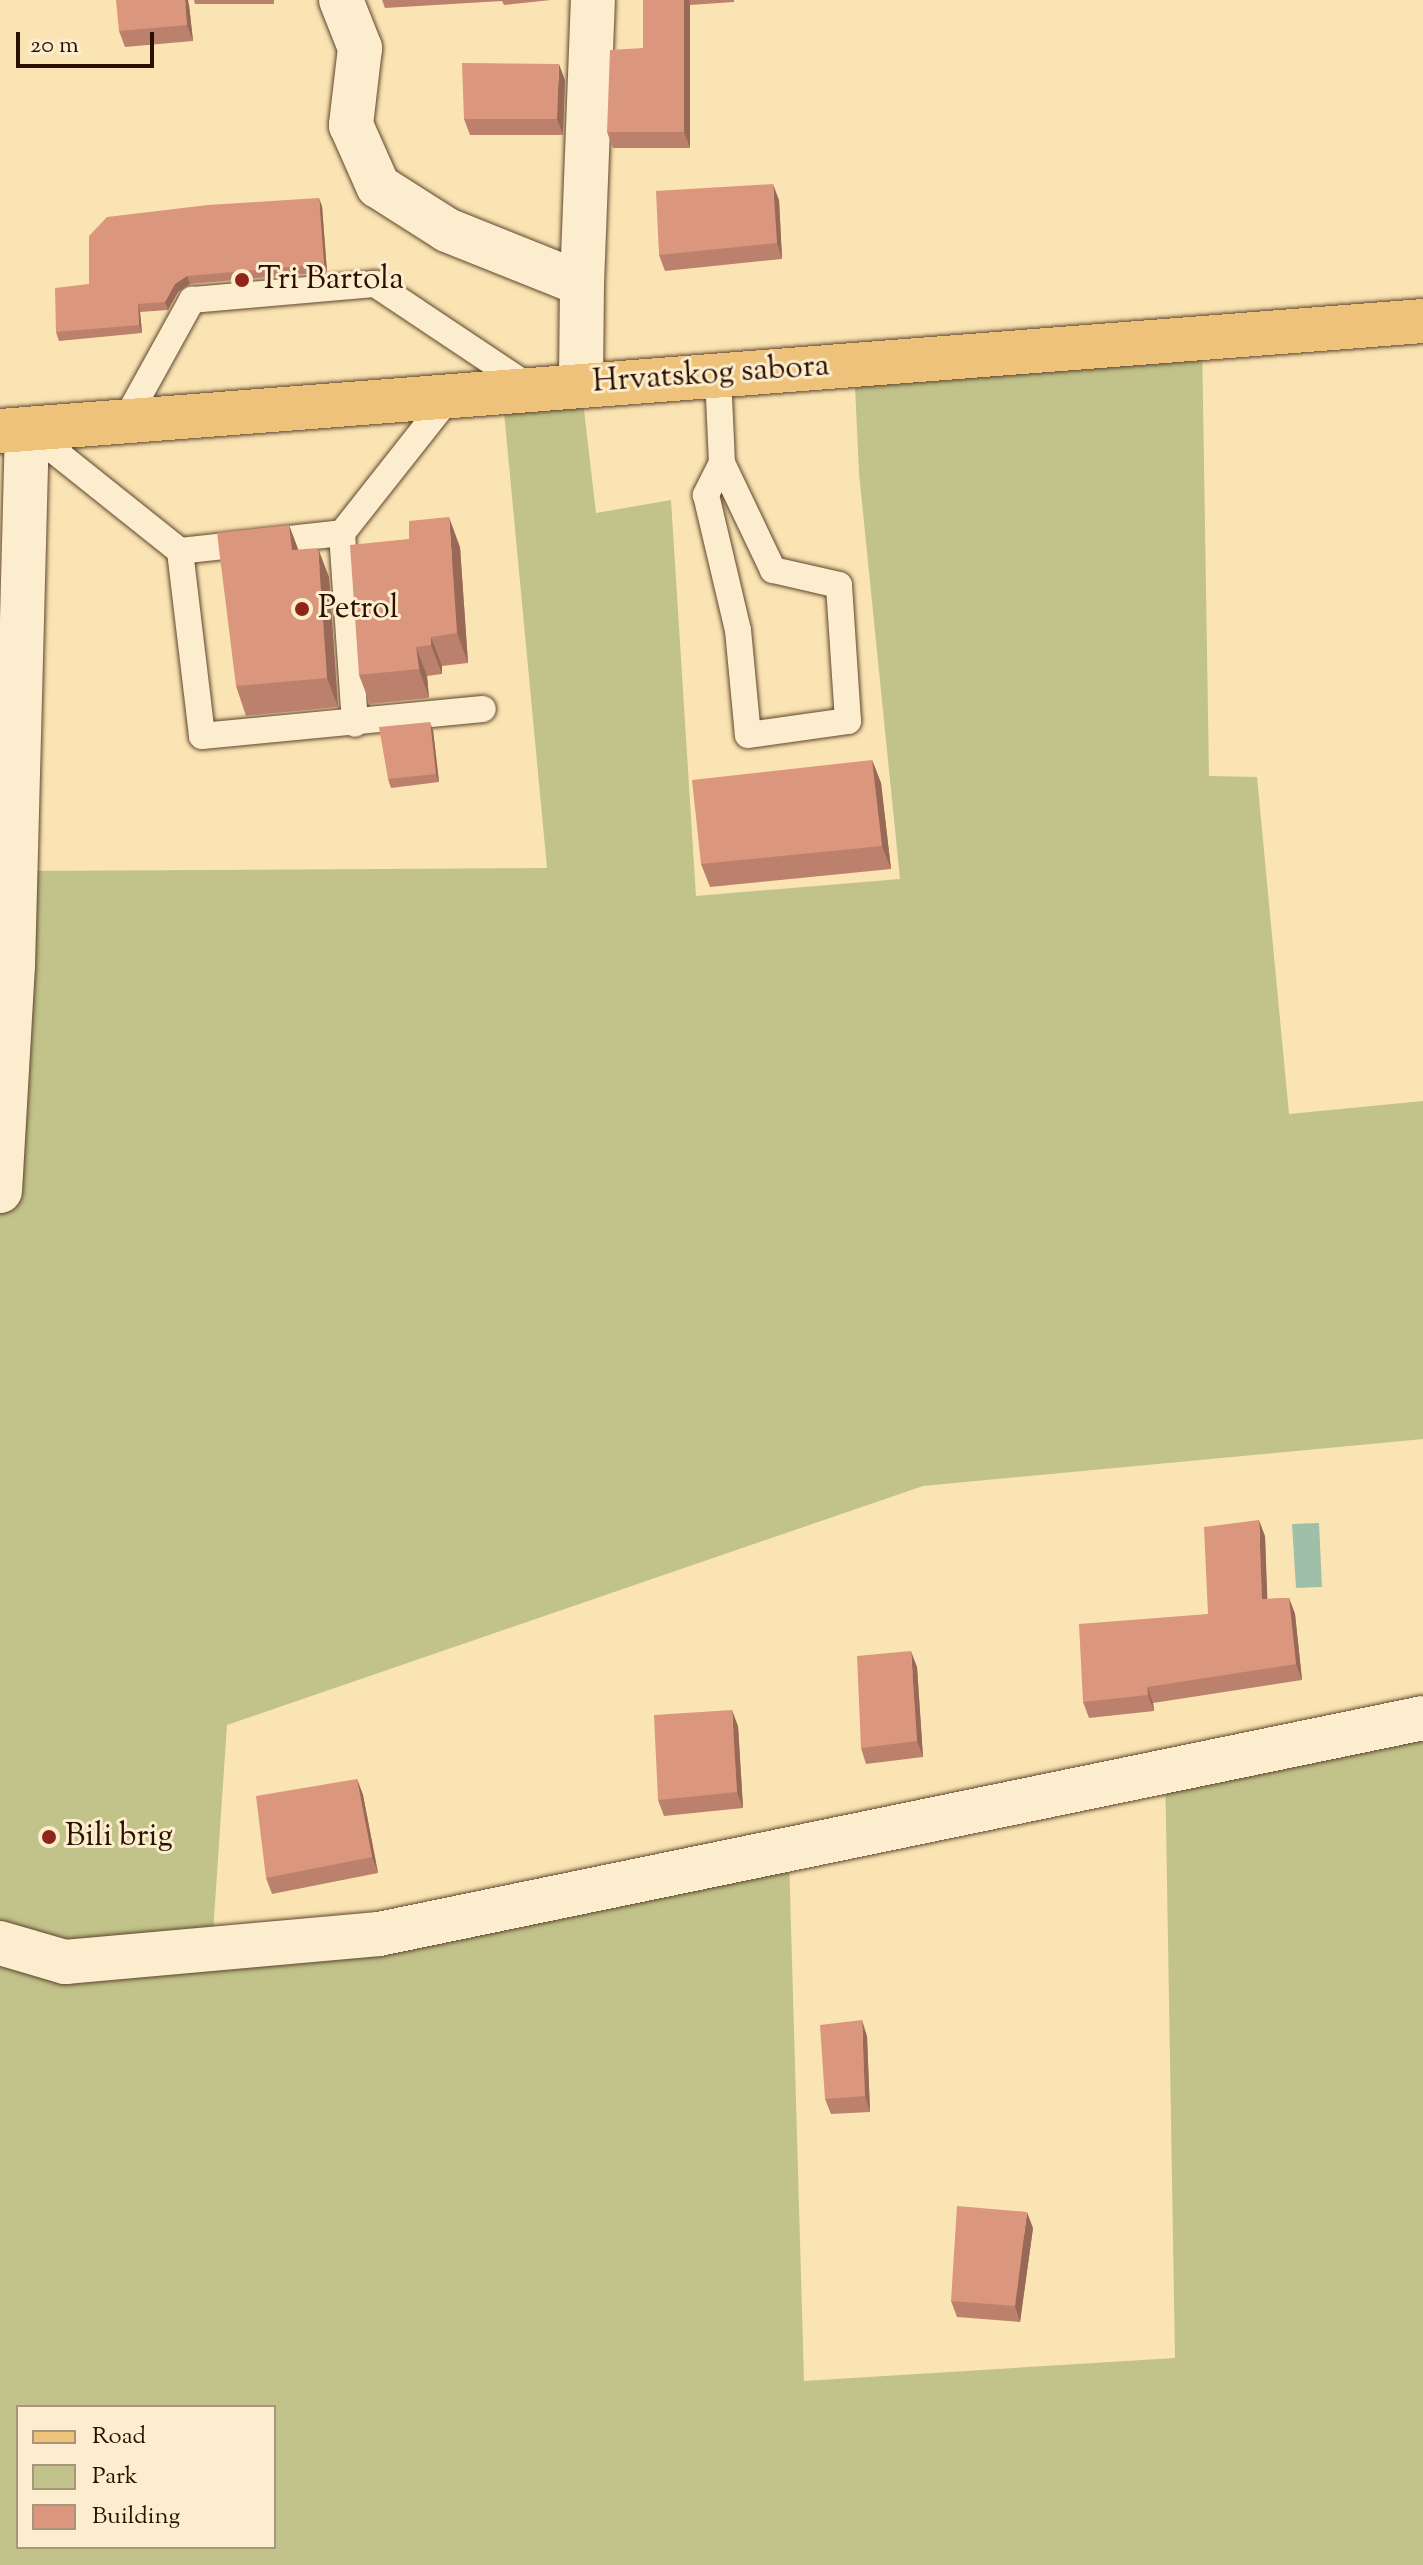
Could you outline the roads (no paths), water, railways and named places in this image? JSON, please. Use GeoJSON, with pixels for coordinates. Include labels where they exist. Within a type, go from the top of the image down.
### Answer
{"type":"FeatureCollection","features":[{"type":"Feature","properties":{"kind":"main road","name":"Hrvatskog sabora"},"geometry":{"type":"LineString","coordinates":[[14,430],[1423,321]]}},
{"type":"Feature","properties":{"kind":"street"},"geometry":{"type":"LineString","coordinates":[[341,0],[360,48],[351,125],[378,186],[447,230],[582,284]]}},
{"type":"Feature","properties":{"kind":"street"},"geometry":{"type":"LineString","coordinates":[[581,384],[593,0]]}},
{"type":"Feature","properties":{"kind":"street"},"geometry":{"type":"LineString","coordinates":[[0,1191],[13,966],[14,430]]}},
{"type":"Feature","properties":{"kind":"street"},"geometry":{"type":"LineString","coordinates":[[0,1943],[65,1962],[379,1934],[1423,1718]]}},
{"type":"Feature","properties":{"kind":"lane"},"geometry":{"type":"LineString","coordinates":[[124,423],[192,300],[375,284],[531,388]]}},
{"type":"Feature","properties":{"kind":"lane"},"geometry":{"type":"LineString","coordinates":[[718,375],[722,463],[773,570],[839,585],[848,721],[748,735],[738,630],[706,495],[722,463]]}},
{"type":"Feature","properties":{"kind":"lane"},"geometry":{"type":"LineString","coordinates":[[355,724],[342,533],[451,395]]}},
{"type":"Feature","properties":{"kind":"lane"},"geometry":{"type":"LineString","coordinates":[[14,430],[180,551],[342,533]]}},
{"type":"Feature","properties":{"kind":"lane"},"geometry":{"type":"LineString","coordinates":[[180,551],[202,736],[355,724],[483,709]]}},
{"type":"Feature","properties":{"kind":"place","name":"Tri Bartola"},"geometry":{"type":"Point","coordinates":[242,280]}},
{"type":"Feature","properties":{"kind":"place","name":"Petrol"},"geometry":{"type":"Point","coordinates":[302,609]}},
{"type":"Feature","properties":{"kind":"place","name":"Bili brig"},"geometry":{"type":"Point","coordinates":[49,1837]}}]}
